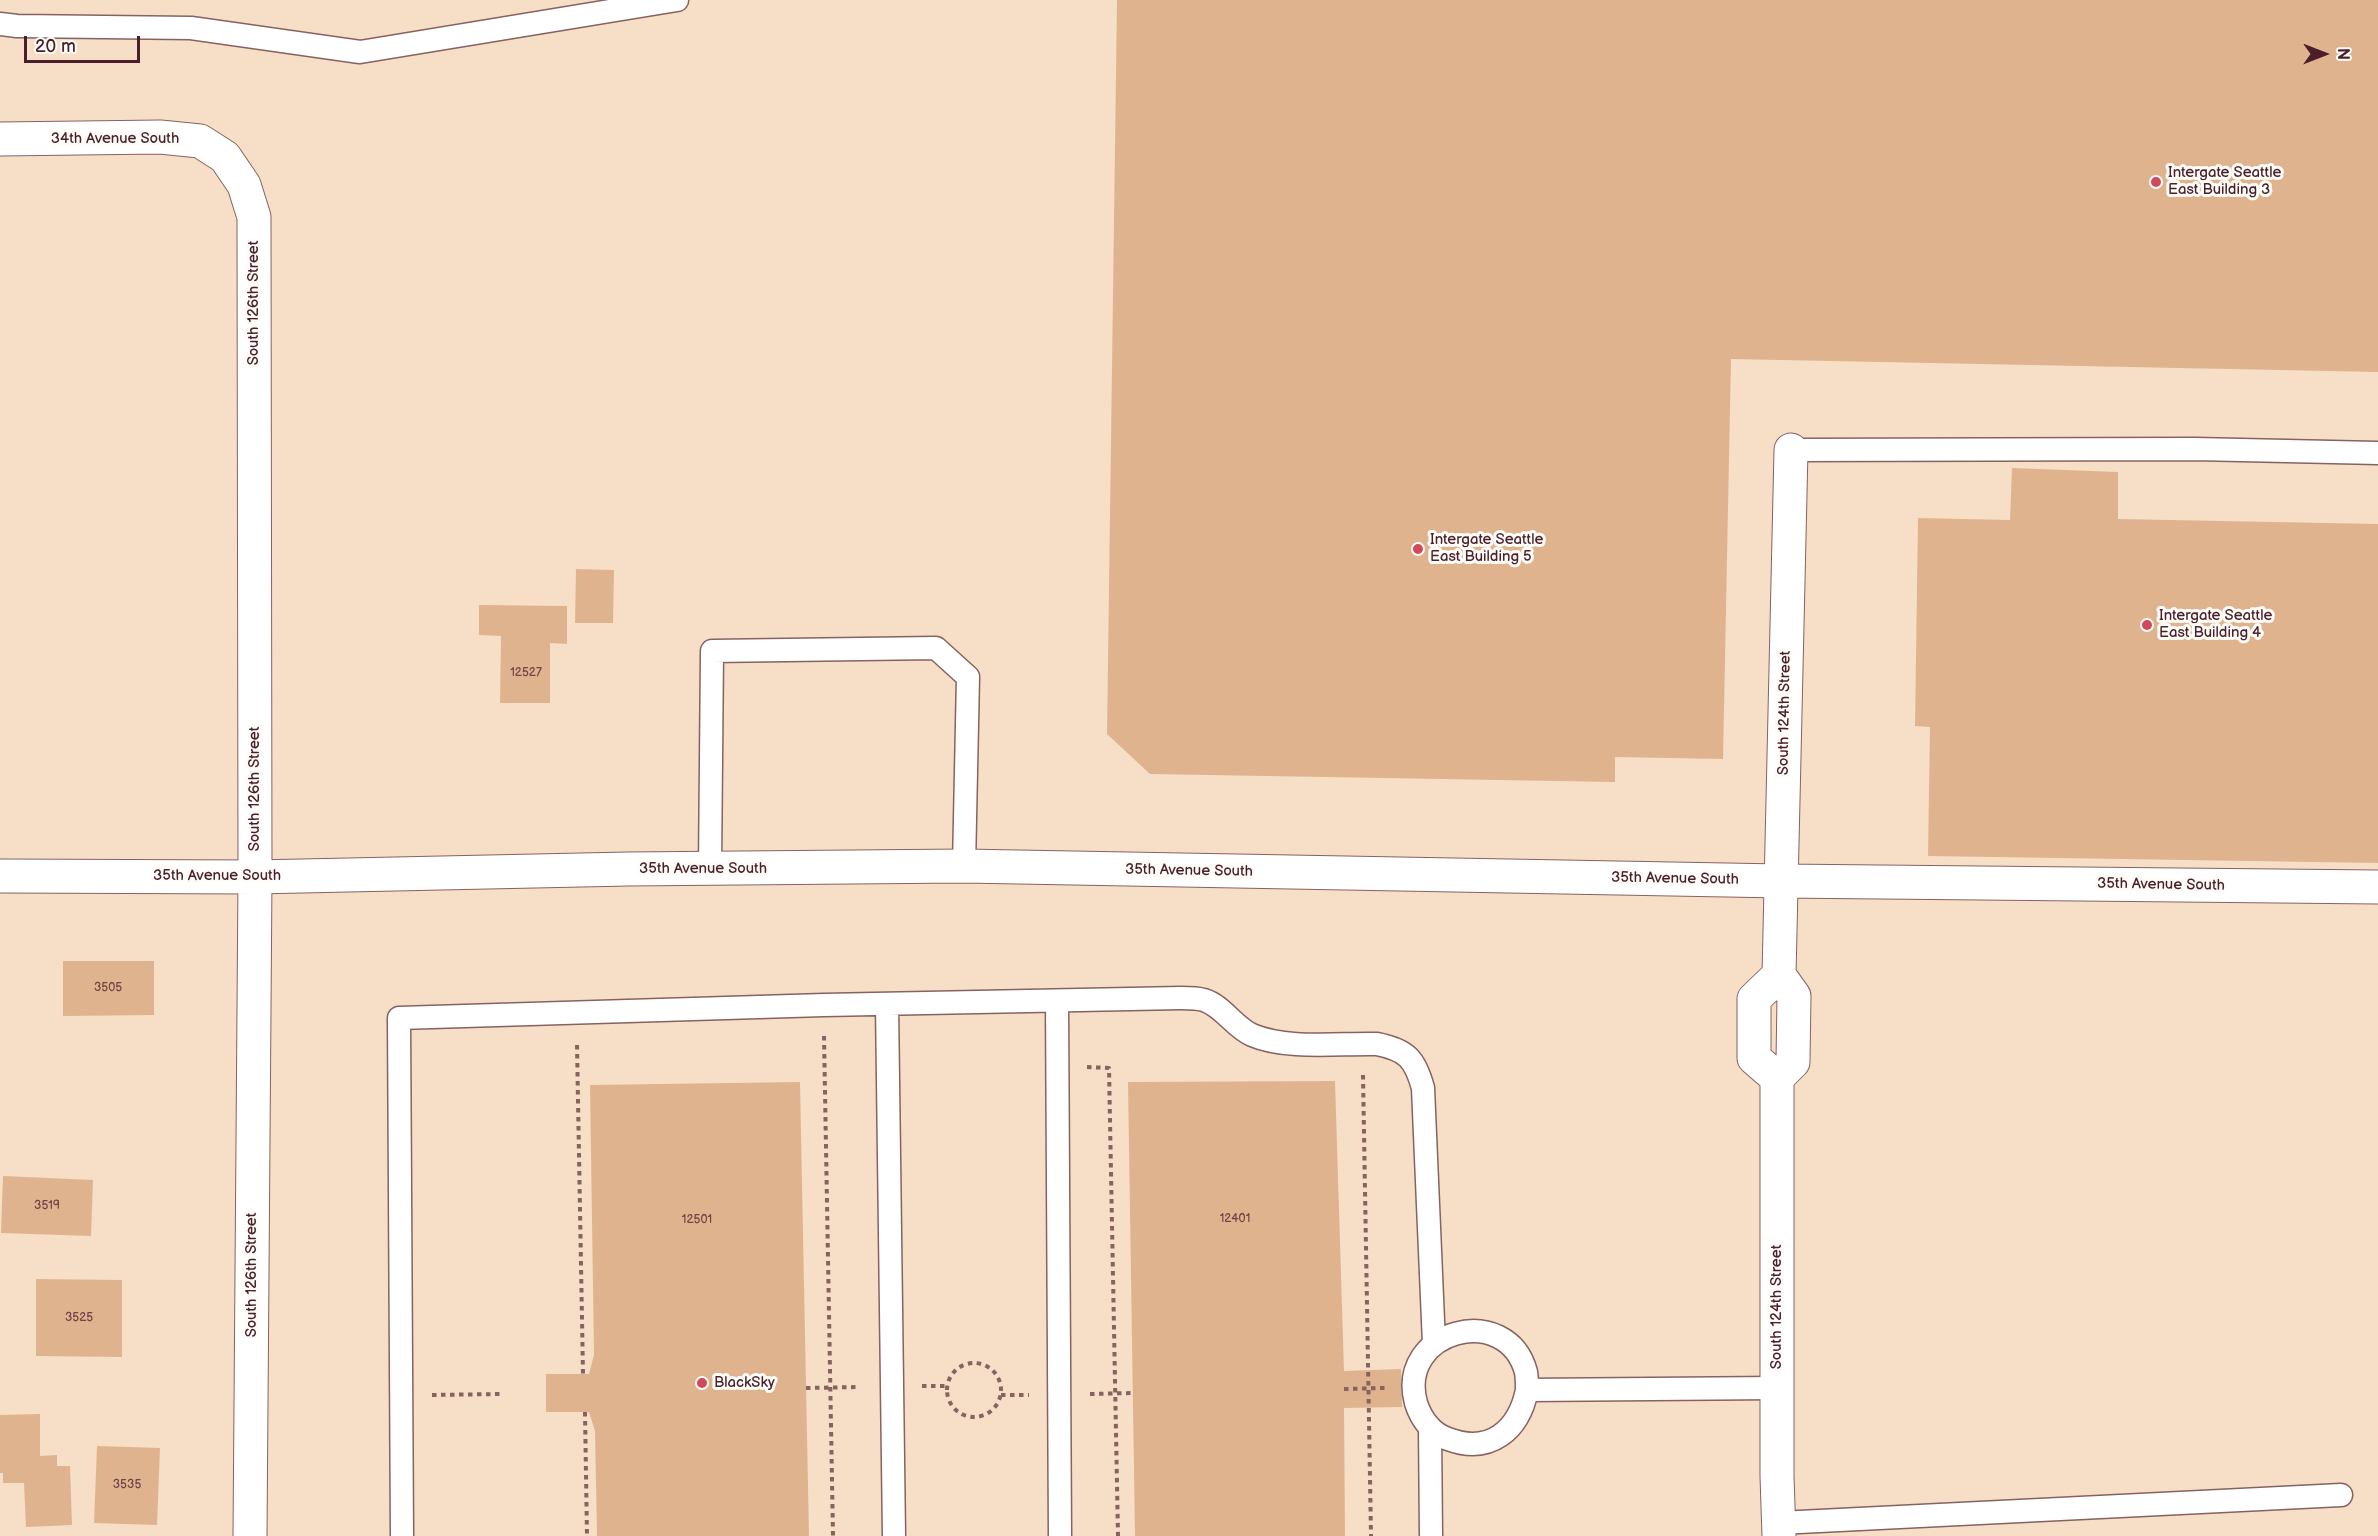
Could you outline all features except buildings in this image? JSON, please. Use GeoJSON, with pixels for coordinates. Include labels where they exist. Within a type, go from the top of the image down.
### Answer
{"type":"FeatureCollection","features":[{"type":"Feature","properties":{"kind":"street","name":"34th Avenue South"},"geometry":{"type":"LineString","coordinates":[[0,139],[160,137],[200,141],[225,157]]}},
{"type":"Feature","properties":{"kind":"street","name":"South 126th Street"},"geometry":{"type":"LineString","coordinates":[[225,157],[244,185],[254,217],[255,876],[250,1536]]}},
{"type":"Feature","properties":{"kind":"street","name":"South 124th Street"},"geometry":{"type":"LineString","coordinates":[[1779,1530],[1777,1078],[1793,1062],[1794,996],[1779,975],[1791,450]]}},
{"type":"Feature","properties":{"kind":"street","name":"35th Avenue South"},"geometry":{"type":"LineString","coordinates":[[0,876],[255,876],[964,867],[1780,881],[2378,887]]}},
{"type":"Feature","properties":{"kind":"lane"},"geometry":{"type":"LineString","coordinates":[[0,24],[191,28],[360,52],[614,5],[677,0]]}},
{"type":"Feature","properties":{"kind":"lane"},"geometry":{"type":"LineString","coordinates":[[1791,450],[2195,449],[2378,453]]}},
{"type":"Feature","properties":{"kind":"lane"},"geometry":{"type":"LineString","coordinates":[[710,869],[712,651],[912,648],[936,648],[968,677],[964,867]]}},
{"type":"Feature","properties":{"kind":"lane"},"geometry":{"type":"LineString","coordinates":[[402,1536],[399,1018],[1181,998],[1204,1000],[1219,1009],[1237,1026],[1252,1035],[1269,1040],[1287,1043],[1377,1044],[1400,1051],[1410,1058],[1418,1069],[1423,1088],[1434,1344]]}},
{"type":"Feature","properties":{"kind":"lane"},"geometry":{"type":"LineString","coordinates":[[1057,1001],[1060,1536]]}},
{"type":"Feature","properties":{"kind":"lane"},"geometry":{"type":"LineString","coordinates":[[887,1004],[894,1536]]}},
{"type":"Feature","properties":{"kind":"lane"},"geometry":{"type":"LineString","coordinates":[[1468,1330],[1487,1332],[1504,1341],[1517,1354],[1526,1371],[1527,1390],[1524,1408],[1514,1425],[1500,1437],[1482,1443],[1463,1444],[1445,1438],[1430,1428],[1419,1412],[1414,1394],[1414,1376],[1422,1358],[1434,1344],[1450,1334],[1468,1330]]}},
{"type":"Feature","properties":{"kind":"lane"},"geometry":{"type":"LineString","coordinates":[[1527,1390],[1777,1388]]}},
{"type":"Feature","properties":{"kind":"lane"},"geometry":{"type":"LineString","coordinates":[[1430,1428],[1431,1536]]}},
{"type":"Feature","properties":{"kind":"lane"},"geometry":{"type":"LineString","coordinates":[[1779,1530],[2341,1495]]}},
{"type":"Feature","properties":{"kind":"path"},"geometry":{"type":"LineString","coordinates":[[824,1030],[833,1536]]}},
{"type":"Feature","properties":{"kind":"path"},"geometry":{"type":"LineString","coordinates":[[577,1035],[583,1374]]}},
{"type":"Feature","properties":{"kind":"path"},"geometry":{"type":"LineString","coordinates":[[1362,1065],[1371,1536]]}},
{"type":"Feature","properties":{"kind":"path"},"geometry":{"type":"LineString","coordinates":[[1081,1067],[1109,1068],[1118,1536]]}},
{"type":"Feature","properties":{"kind":"path"},"geometry":{"type":"LineString","coordinates":[[978,1362],[987,1365],[999,1378],[1001,1395],[998,1404],[983,1416],[965,1416],[951,1404],[947,1386],[954,1370],[962,1365],[978,1362]]}},
{"type":"Feature","properties":{"kind":"path"},"geometry":{"type":"LineString","coordinates":[[922,1386],[947,1386]]}},
{"type":"Feature","properties":{"kind":"path"},"geometry":{"type":"LineString","coordinates":[[806,1389],[870,1387]]}},
{"type":"Feature","properties":{"kind":"path"},"geometry":{"type":"LineString","coordinates":[[1344,1389],[1391,1388]]}},
{"type":"Feature","properties":{"kind":"path"},"geometry":{"type":"LineString","coordinates":[[1080,1394],[1133,1393]]}},
{"type":"Feature","properties":{"kind":"path"},"geometry":{"type":"LineString","coordinates":[[422,1395],[502,1394]]}},
{"type":"Feature","properties":{"kind":"path"},"geometry":{"type":"LineString","coordinates":[[1001,1395],[1026,1395]]}},
{"type":"Feature","properties":{"kind":"path"},"geometry":{"type":"LineString","coordinates":[[585,1412],[587,1536]]}},
{"type":"Feature","properties":{"kind":"place","name":"Intergate Seattle East Building 3"},"geometry":{"type":"Point","coordinates":[2156,182]}},
{"type":"Feature","properties":{"kind":"place","name":"Intergate Seattle East Building 5"},"geometry":{"type":"Point","coordinates":[1418,549]}},
{"type":"Feature","properties":{"kind":"place","name":"Intergate Seattle East Building 4"},"geometry":{"type":"Point","coordinates":[2147,625]}},
{"type":"Feature","properties":{"kind":"place","name":"BlackSky"},"geometry":{"type":"Point","coordinates":[702,1383]}}]}
